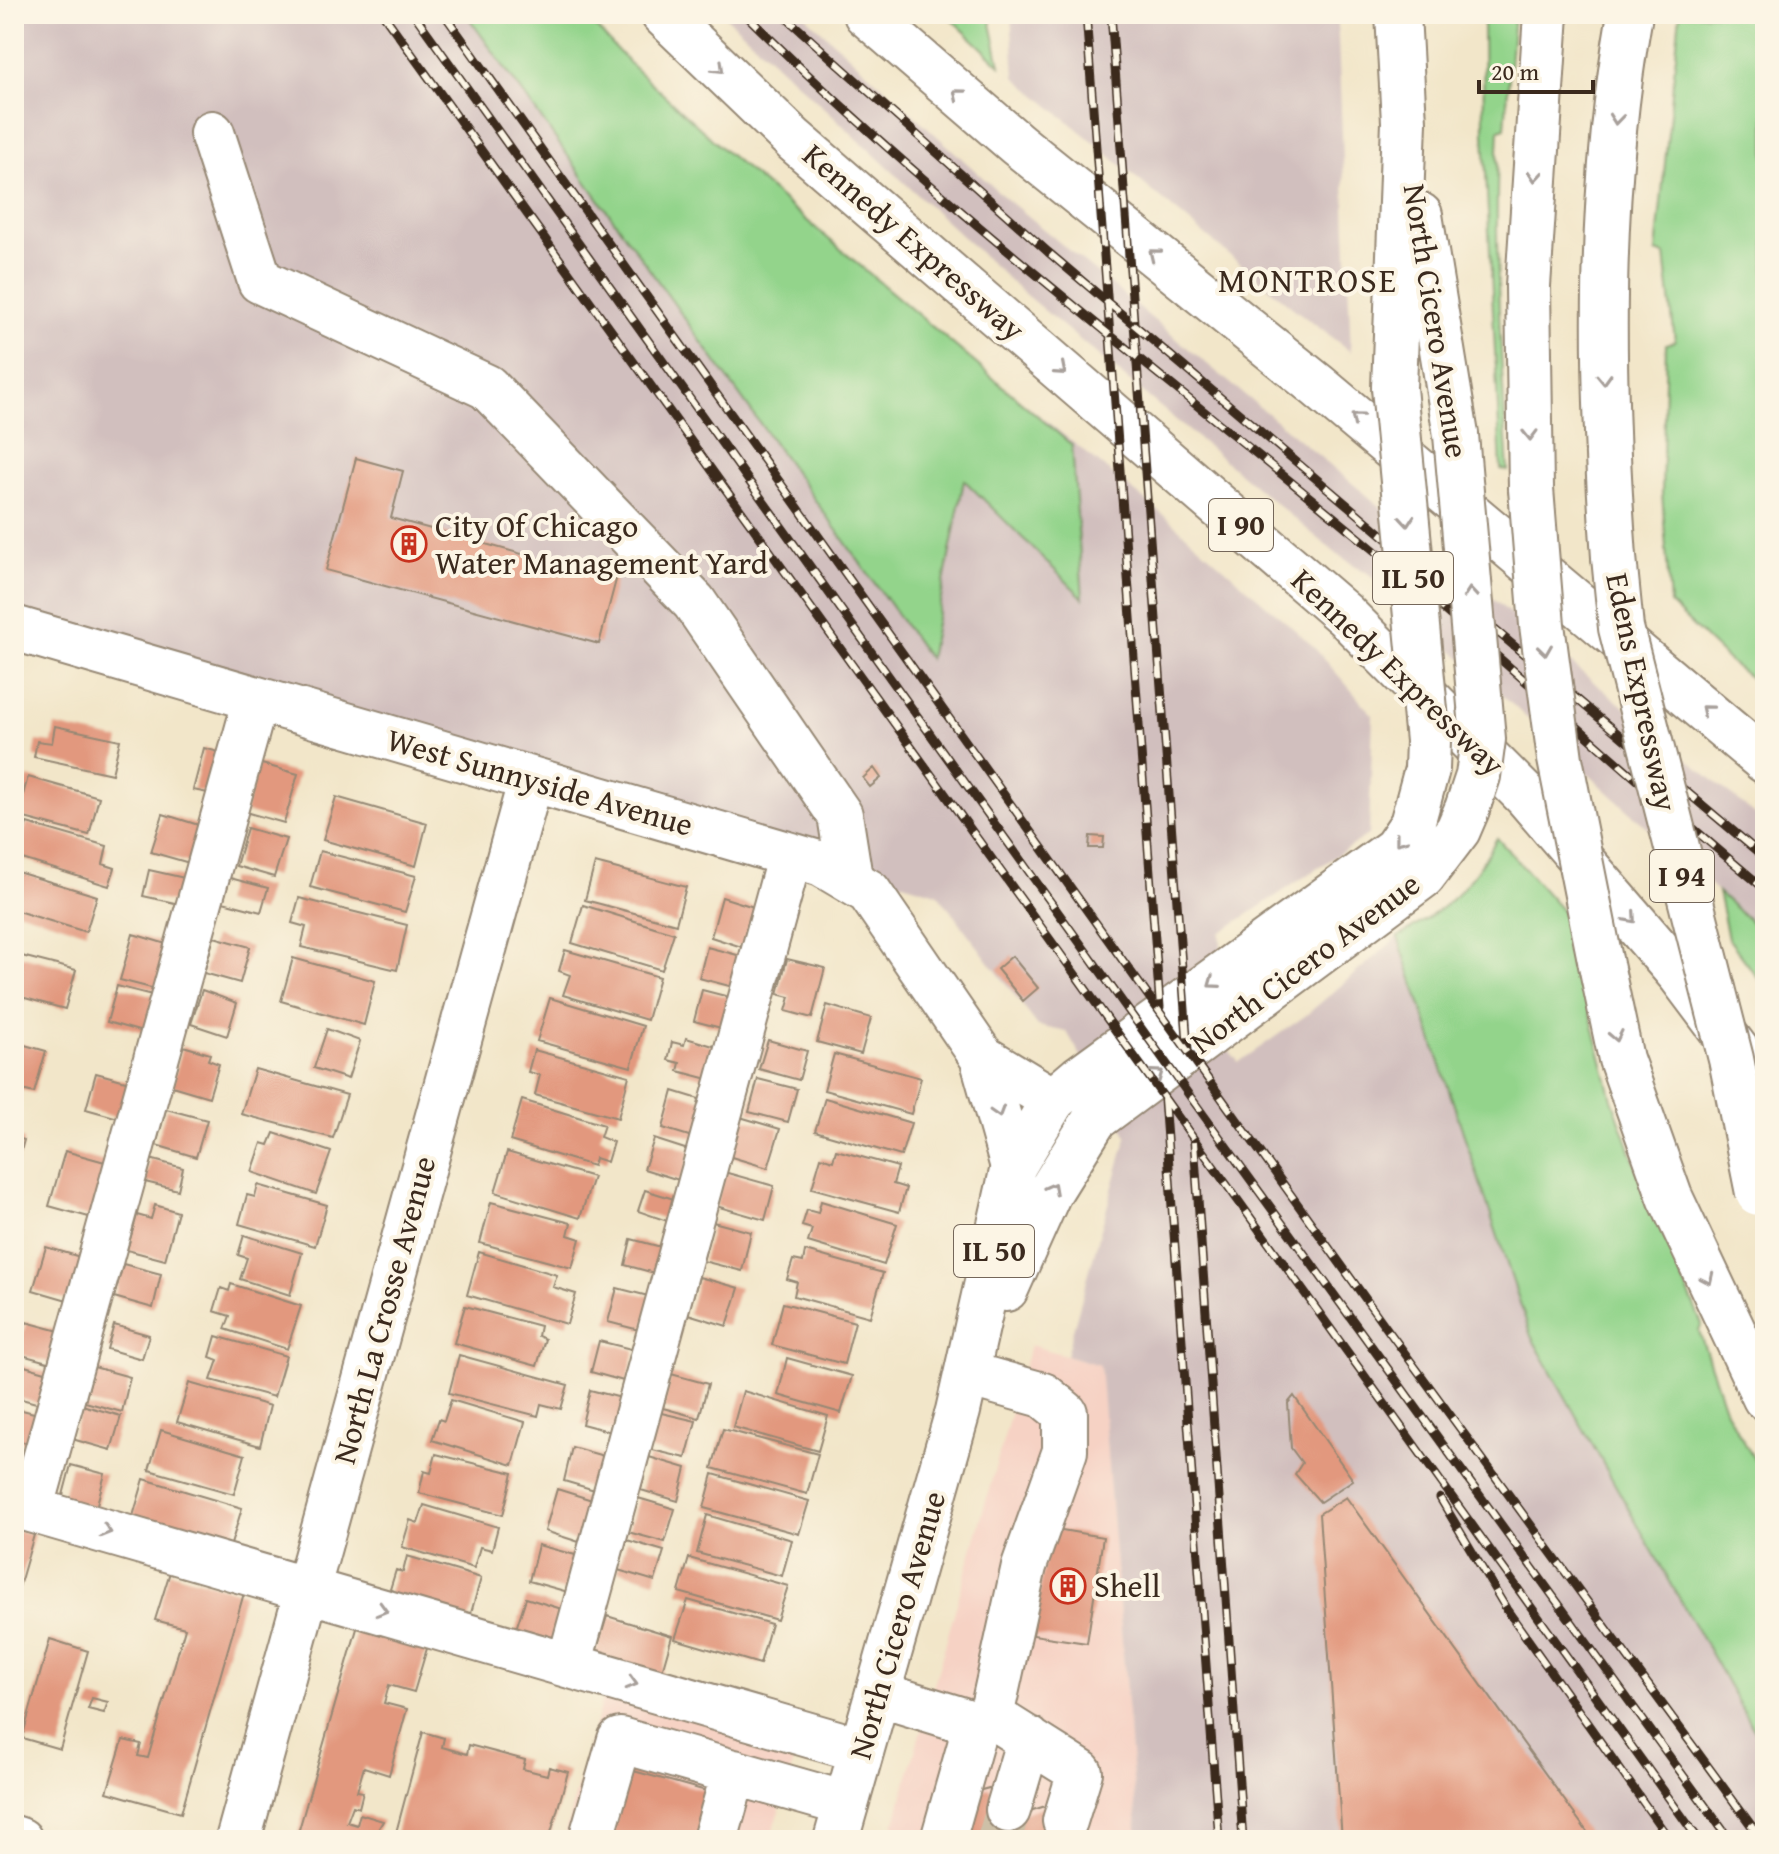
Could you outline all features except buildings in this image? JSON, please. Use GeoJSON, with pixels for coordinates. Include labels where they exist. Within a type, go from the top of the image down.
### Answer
{"type":"FeatureCollection","features":[{"type":"Feature","properties":{"kind":"main road","name":"Kennedy Expressway"},"geometry":{"type":"LineString","coordinates":[[663,14],[794,140],[1345,615],[1526,796],[1681,976],[1765,1088]]}},
{"type":"Feature","properties":{"kind":"main road"},"geometry":{"type":"LineString","coordinates":[[866,14],[1017,144],[1318,386],[1765,761]]}},
{"type":"Feature","properties":{"kind":"main road","name":"North Cicero Avenue"},"geometry":{"type":"LineString","coordinates":[[841,1822],[964,1393],[1013,1167],[1053,1100],[1395,849],[1412,824],[1427,769],[1428,741],[1394,388],[1404,122],[1398,14]]}},
{"type":"Feature","properties":{"kind":"main road"},"geometry":{"type":"LineString","coordinates":[[1546,14],[1528,286],[1531,489],[1542,625],[1560,759],[1621,1059],[1670,1197],[1765,1398]]}},
{"type":"Feature","properties":{"kind":"main road","name":"Edens Expressway"},"geometry":{"type":"LineString","coordinates":[[1630,14],[1617,109],[1604,266],[1606,448],[1621,628],[1731,1059],[1762,1205]]}},
{"type":"Feature","properties":{"kind":"main road","name":"North Cicero Avenue"},"geometry":{"type":"LineString","coordinates":[[964,1393],[1049,1193],[1095,1119],[1423,876],[1458,830],[1467,809],[1478,776],[1483,739],[1456,435],[1404,122]]}},
{"type":"Feature","properties":{"kind":"main road"},"geometry":{"type":"LineString","coordinates":[[212,133],[260,281],[487,387],[694,602],[840,815],[850,878]]}},
{"type":"Feature","properties":{"kind":"main road","name":"West Sunnyside Avenue"},"geometry":{"type":"LineString","coordinates":[[14,628],[822,864],[850,878],[869,892],[888,915],[982,1057],[1013,1167]]}},
{"type":"Feature","properties":{"kind":"main road"},"geometry":{"type":"LineString","coordinates":[[256,699],[23,1508],[308,1587],[861,1750]]}},
{"type":"Feature","properties":{"kind":"main road","name":"North La Crosse Avenue"},"geometry":{"type":"LineString","coordinates":[[238,1840],[531,779]]}},
{"type":"Feature","properties":{"kind":"main road"},"geometry":{"type":"LineString","coordinates":[[569,1665],[790,855]]}},
{"type":"Feature","properties":{"kind":"main road","name":"West Sunnyside Avenue"},"geometry":{"type":"LineString","coordinates":[[982,1057],[1053,1100]]}},
{"type":"Feature","properties":{"kind":"main road"},"geometry":{"type":"LineString","coordinates":[[943,1840],[983,1720],[1024,1566],[1065,1451],[1065,1413],[1043,1395],[964,1393]]}},
{"type":"Feature","properties":{"kind":"main road"},"geometry":{"type":"LineString","coordinates":[[878,1694],[983,1720],[1029,1739],[1080,1772],[1065,1821]]}},
{"type":"Feature","properties":{"kind":"main road"},"geometry":{"type":"LineString","coordinates":[[1008,1810],[1029,1739]]}},
{"type":"Feature","properties":{"kind":"main road"},"geometry":{"type":"LineString","coordinates":[[591,1840],[620,1740],[734,1772],[841,1822]]}},
{"type":"Feature","properties":{"kind":"main road"},"geometry":{"type":"LineString","coordinates":[[715,1840],[734,1772]]}},
{"type":"Feature","properties":{"kind":"main road"},"geometry":{"type":"LineString","coordinates":[[14,1838],[20,1840]]}},
{"type":"Feature","properties":{"kind":"shaded area"},"geometry":{"type":"Polygon","coordinates":[[[14,14],[584,14],[628,62],[726,152],[949,343],[1167,518],[1311,644],[1373,715],[1369,834],[1220,933],[1230,1052],[1239,1062],[1305,1016],[1398,937],[1531,1336],[1765,1750],[1765,1840],[1138,1840],[1100,1365],[1066,1355],[1127,1136],[1067,1032],[1038,1026],[937,893],[14,623],[14,14]]]}},
{"type":"Feature","properties":{"kind":"shaded area"},"geometry":{"type":"Polygon","coordinates":[[[723,14],[803,14],[1003,196],[1765,823],[1765,935],[1369,574],[1338,555],[1021,291],[723,14]]]}},
{"type":"Feature","properties":{"kind":"shaded area"},"geometry":{"type":"Polygon","coordinates":[[[1011,14],[1337,14],[1351,352],[1293,308],[1015,77],[1011,14]]]}},
{"type":"Feature","properties":{"kind":"shaded area"},"geometry":{"type":"Polygon","coordinates":[[[1030,1345],[1100,1365],[1138,1840],[890,1840],[1030,1345]]]}},
{"type":"Feature","properties":{"kind":"shaded area"},"geometry":{"type":"Polygon","coordinates":[[[607,1682],[800,1736],[771,1840],[563,1840],[607,1682]]]}},
{"type":"Feature","properties":{"kind":"green space"},"geometry":{"type":"Polygon","coordinates":[[[466,14],[584,14],[628,62],[726,152],[1072,445],[1083,598],[964,480],[929,659],[466,14]]]}},
{"type":"Feature","properties":{"kind":"green space"},"geometry":{"type":"Polygon","coordinates":[[[946,14],[989,14],[1000,65],[946,14]]]}},
{"type":"Feature","properties":{"kind":"green space"},"geometry":{"type":"Polygon","coordinates":[[[1483,14],[1514,14],[1505,128],[1499,130],[1497,173],[1499,301],[1508,471],[1501,469],[1484,134],[1483,14]]]}},
{"type":"Feature","properties":{"kind":"green space"},"geometry":{"type":"Polygon","coordinates":[[[1680,14],[1765,14],[1765,689],[1732,664],[1670,604],[1662,493],[1666,344],[1675,341],[1665,255],[1656,252],[1680,14]]]}},
{"type":"Feature","properties":{"kind":"green space"},"geometry":{"type":"Polygon","coordinates":[[[1497,838],[1564,913],[1612,1099],[1647,1197],[1702,1324],[1699,1331],[1726,1411],[1765,1478],[1765,1750],[1531,1336],[1398,937],[1456,896],[1497,838]]]}},
{"type":"Feature","properties":{"kind":"green space"},"geometry":{"type":"Polygon","coordinates":[[[1718,892],[1765,935],[1765,987],[1728,938],[1718,892]]]}},
{"type":"Feature","properties":{"kind":"tunnel"},"geometry":{"type":"LineString","coordinates":[[999,1840],[1008,1810]]}},
{"type":"Feature","properties":{"kind":"railway"},"geometry":{"type":"LineString","coordinates":[[383,14],[1699,1840]]}},
{"type":"Feature","properties":{"kind":"railway"},"geometry":{"type":"LineString","coordinates":[[414,14],[1189,1095],[1730,1840]]}},
{"type":"Feature","properties":{"kind":"railway"},"geometry":{"type":"LineString","coordinates":[[444,14],[1390,1333],[1762,1840]]}},
{"type":"Feature","properties":{"kind":"railway"},"geometry":{"type":"LineString","coordinates":[[745,14],[816,83],[964,214],[1399,571],[1765,889]]}},
{"type":"Feature","properties":{"kind":"railway"},"geometry":{"type":"LineString","coordinates":[[782,14],[1048,252],[1765,858]]}},
{"type":"Feature","properties":{"kind":"railway"},"geometry":{"type":"LineString","coordinates":[[1086,14],[1160,1007]]}},
{"type":"Feature","properties":{"kind":"railway"},"geometry":{"type":"LineString","coordinates":[[1111,14],[1188,1050]]}},
{"type":"Feature","properties":{"kind":"railway"},"geometry":{"type":"LineString","coordinates":[[1164,1099],[1219,1840]]}},
{"type":"Feature","properties":{"kind":"railway"},"geometry":{"type":"LineString","coordinates":[[1194,1142],[1243,1840]]}},
{"type":"Feature","properties":{"kind":"railway"},"geometry":{"type":"LineString","coordinates":[[1440,1498],[1507,1610],[1670,1840]]}},
{"type":"Feature","properties":{"kind":"place","name":"City Of Chicago Water Management Yard"},"geometry":{"type":"Point","coordinates":[409,544]}},
{"type":"Feature","properties":{"kind":"place","name":"Shell"},"geometry":{"type":"Point","coordinates":[1068,1586]}},
{"type":"Feature","properties":{"kind":"district","name":"MONTROSE"},"geometry":{"type":"Point","coordinates":[1308,280]}}]}
